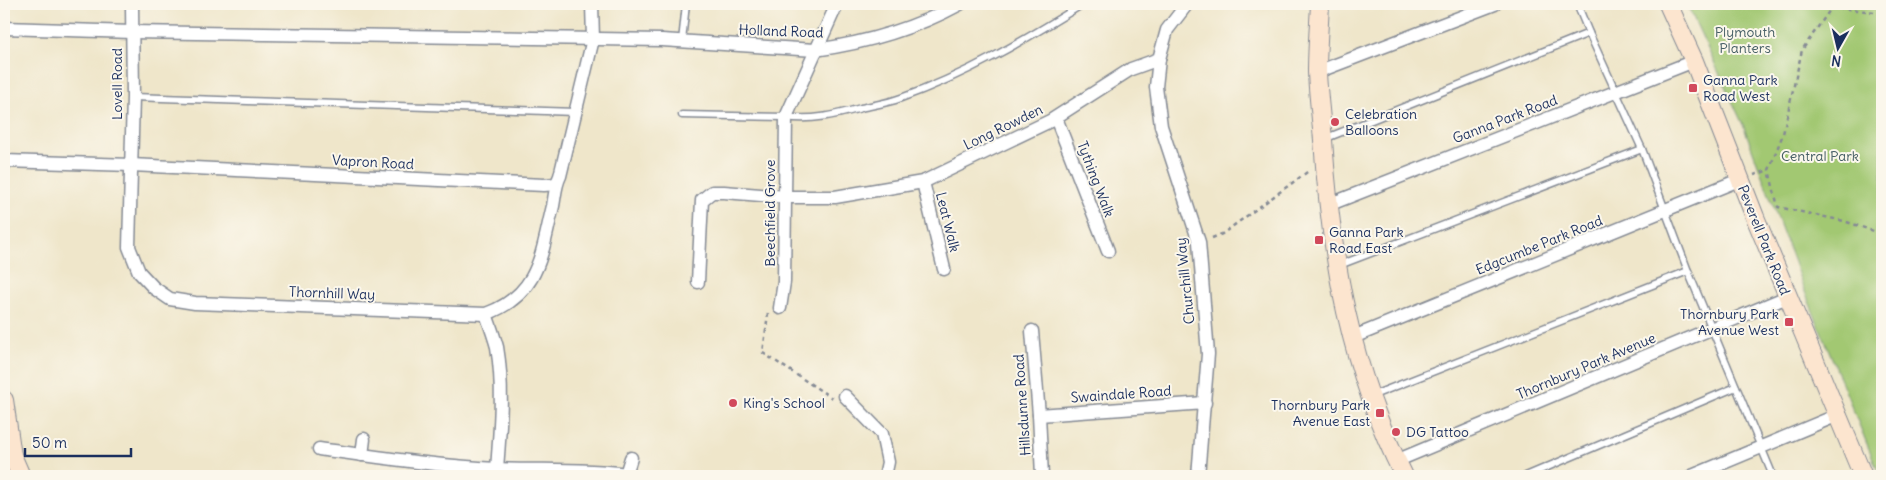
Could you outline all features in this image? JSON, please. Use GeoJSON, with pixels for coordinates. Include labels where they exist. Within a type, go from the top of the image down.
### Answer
{"type":"FeatureCollection","features":[{"type":"Feature","properties":{"kind":"street","name":"Lovell Road"},"geometry":{"type":"LineString","coordinates":[[130,165],[133,97],[132,4]]}},
{"type":"Feature","properties":{"kind":"street"},"geometry":{"type":"LineString","coordinates":[[497,469],[501,410],[500,373],[496,346],[486,314],[500,308],[529,285],[540,260],[556,184],[560,176],[593,39],[592,4]]}},
{"type":"Feature","properties":{"kind":"street"},"geometry":{"type":"LineString","coordinates":[[786,117],[837,4]]}},
{"type":"Feature","properties":{"kind":"street","name":"Holland Road"},"geometry":{"type":"LineString","coordinates":[[4,28],[132,32],[682,41],[815,50],[837,47],[911,27],[960,4]]}},
{"type":"Feature","properties":{"kind":"street"},"geometry":{"type":"LineString","coordinates":[[1159,59],[1167,30],[1187,4]]}},
{"type":"Feature","properties":{"kind":"street"},"geometry":{"type":"LineString","coordinates":[[1320,4],[1317,72],[1328,205],[1336,266],[1350,338],[1370,397],[1400,469]]}},
{"type":"Feature","properties":{"kind":"street"},"geometry":{"type":"LineString","coordinates":[[1317,72],[1495,4]]}},
{"type":"Feature","properties":{"kind":"street","name":"Peverell Park Road"},"geometry":{"type":"LineString","coordinates":[[1668,4],[1694,62],[1740,180],[1863,476]]}},
{"type":"Feature","properties":{"kind":"street","name":"Long Rowden"},"geometry":{"type":"LineString","coordinates":[[698,282],[702,200],[712,192],[786,197],[836,197],[923,182],[1056,118],[1131,69],[1159,59]]}},
{"type":"Feature","properties":{"kind":"street","name":"Churchill Way"},"geometry":{"type":"LineString","coordinates":[[1159,59],[1156,87],[1161,126],[1199,242],[1208,354],[1198,476]]}},
{"type":"Feature","properties":{"kind":"street","name":"Ganna Park Road"},"geometry":{"type":"LineString","coordinates":[[1328,205],[1694,62]]}},
{"type":"Feature","properties":{"kind":"street","name":"Beechfield Grove"},"geometry":{"type":"LineString","coordinates":[[775,308],[784,282],[786,117]]}},
{"type":"Feature","properties":{"kind":"street","name":"Tything Walk"},"geometry":{"type":"LineString","coordinates":[[1056,118],[1108,252]]}},
{"type":"Feature","properties":{"kind":"street","name":"Vapron Road"},"geometry":{"type":"LineString","coordinates":[[4,161],[130,165],[534,185],[556,184]]}},
{"type":"Feature","properties":{"kind":"street","name":"Thornhill Way"},"geometry":{"type":"LineString","coordinates":[[130,165],[129,247],[139,272],[154,288],[170,299],[195,303],[486,314]]}},
{"type":"Feature","properties":{"kind":"street","name":"Edgcumbe Park Road"},"geometry":{"type":"LineString","coordinates":[[1350,338],[1740,180]]}},
{"type":"Feature","properties":{"kind":"street","name":"Leat Walk"},"geometry":{"type":"LineString","coordinates":[[923,182],[944,269]]}},
{"type":"Feature","properties":{"kind":"street","name":"Thornbury Park Avenue"},"geometry":{"type":"LineString","coordinates":[[1400,469],[1788,297]]}},
{"type":"Feature","properties":{"kind":"street","name":"Hillsdunne Road"},"geometry":{"type":"LineString","coordinates":[[1032,331],[1042,476]]}},
{"type":"Feature","properties":{"kind":"street"},"geometry":{"type":"LineString","coordinates":[[4,400],[12,456]]}},
{"type":"Feature","properties":{"kind":"street"},"geometry":{"type":"LineString","coordinates":[[841,400],[882,434],[888,462],[885,476]]}},
{"type":"Feature","properties":{"kind":"street","name":"Swaindale Road"},"geometry":{"type":"LineString","coordinates":[[1039,415],[1204,403]]}},
{"type":"Feature","properties":{"kind":"street"},"geometry":{"type":"LineString","coordinates":[[1692,476],[1838,415]]}},
{"type":"Feature","properties":{"kind":"street"},"geometry":{"type":"LineString","coordinates":[[4,434],[21,476]]}},
{"type":"Feature","properties":{"kind":"street"},"geometry":{"type":"LineString","coordinates":[[362,455],[364,439]]}},
{"type":"Feature","properties":{"kind":"street"},"geometry":{"type":"LineString","coordinates":[[319,449],[429,464],[497,469],[598,470],[626,475],[631,458]]}},
{"type":"Feature","properties":{"kind":"lane"},"geometry":{"type":"LineString","coordinates":[[682,41],[686,4]]}},
{"type":"Feature","properties":{"kind":"lane"},"geometry":{"type":"LineString","coordinates":[[682,115],[786,117],[800,119],[834,115],[900,98],[969,69],[1028,38],[1083,4]]}},
{"type":"Feature","properties":{"kind":"lane"},"geometry":{"type":"LineString","coordinates":[[1577,4],[1642,149],[1688,271],[1773,476]]}},
{"type":"Feature","properties":{"kind":"lane"},"geometry":{"type":"LineString","coordinates":[[1323,140],[1589,33]]}},
{"type":"Feature","properties":{"kind":"lane"},"geometry":{"type":"LineString","coordinates":[[133,97],[575,112]]}},
{"type":"Feature","properties":{"kind":"lane"},"geometry":{"type":"LineString","coordinates":[[1336,266],[1642,149]]}},
{"type":"Feature","properties":{"kind":"lane"},"geometry":{"type":"LineString","coordinates":[[1370,397],[1688,271]]}},
{"type":"Feature","properties":{"kind":"lane"},"geometry":{"type":"LineString","coordinates":[[1526,476],[1736,387]]}},
{"type":"Feature","properties":{"kind":"path"},"geometry":{"type":"LineString","coordinates":[[1882,13],[1832,7],[1802,50],[1783,134],[1769,170],[1778,207],[1844,221],[1882,234]]}},
{"type":"Feature","properties":{"kind":"path"},"geometry":{"type":"LineString","coordinates":[[1199,242],[1222,234],[1324,160]]}},
{"type":"Feature","properties":{"kind":"path"},"geometry":{"type":"LineString","coordinates":[[775,308],[763,353],[831,397],[841,400]]}},
{"type":"Feature","properties":{"kind":"green space","name":"Central Park"},"geometry":{"type":"Polygon","coordinates":[[[1687,4],[1882,4],[1882,476],[1880,476],[1803,287],[1744,127],[1687,4]]]}},
{"type":"Feature","properties":{"kind":"place","name":"Ganna Park Road West"},"geometry":{"type":"Point","coordinates":[1693,88]}},
{"type":"Feature","properties":{"kind":"place","name":"Celebration Balloons"},"geometry":{"type":"Point","coordinates":[1335,122]}},
{"type":"Feature","properties":{"kind":"place","name":"Ganna Park Road East"},"geometry":{"type":"Point","coordinates":[1319,240]}},
{"type":"Feature","properties":{"kind":"place","name":"Thornbury Park Avenue West"},"geometry":{"type":"Point","coordinates":[1789,322]}},
{"type":"Feature","properties":{"kind":"place","name":"King's School"},"geometry":{"type":"Point","coordinates":[733,403]}},
{"type":"Feature","properties":{"kind":"place","name":"Thornbury Park Avenue East"},"geometry":{"type":"Point","coordinates":[1380,413]}},
{"type":"Feature","properties":{"kind":"place","name":"DG Tattoo"},"geometry":{"type":"Point","coordinates":[1396,432]}},
{"type":"Feature","properties":{"kind":"park label","name":"Plymouth Planters"},"geometry":{"type":"Point","coordinates":[1745,40]}}]}
